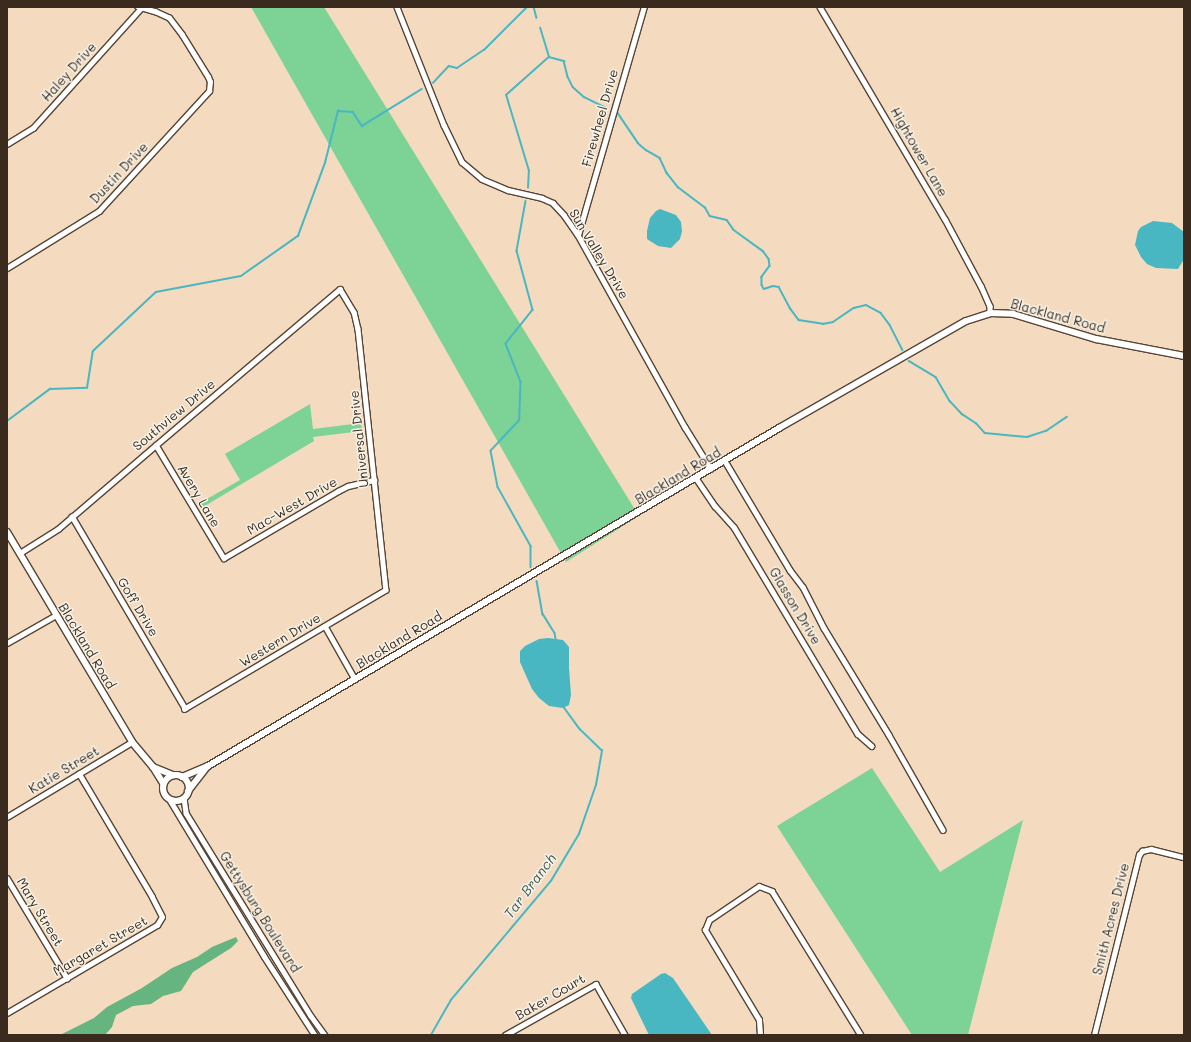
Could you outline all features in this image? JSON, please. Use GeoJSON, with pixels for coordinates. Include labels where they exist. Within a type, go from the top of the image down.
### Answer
{"type":"FeatureCollection","features":[{"type":"Feature","properties":{"kind":"street","name":"Dustin Drive"},"geometry":{"type":"LineString","coordinates":[[7,268],[99,211],[209,91],[210,82],[203,69],[169,18],[139,7]]}},
{"type":"Feature","properties":{"kind":"street","name":"Haley Drive"},"geometry":{"type":"LineString","coordinates":[[7,144],[33,128],[139,7]]}},
{"type":"Feature","properties":{"kind":"street","name":"Sun Valley Drive"},"geometry":{"type":"LineString","coordinates":[[397,7],[444,125],[462,162],[474,173],[494,185],[542,198],[553,203],[564,215],[578,236],[685,427],[711,470]]}},
{"type":"Feature","properties":{"kind":"street","name":"Firewheel Drive"},"geometry":{"type":"LineString","coordinates":[[578,236],[644,7]]}},
{"type":"Feature","properties":{"kind":"street","name":"Hightower Lane"},"geometry":{"type":"LineString","coordinates":[[820,7],[945,219],[981,286],[990,306],[990,313]]}},
{"type":"Feature","properties":{"kind":"street","name":"Southview Drive"},"geometry":{"type":"LineString","coordinates":[[20,553],[72,517],[340,289]]}},
{"type":"Feature","properties":{"kind":"street","name":"Universal Drive"},"geometry":{"type":"LineString","coordinates":[[340,289],[354,312],[358,329],[386,590]]}},
{"type":"Feature","properties":{"kind":"street","name":"Blackland Road"},"geometry":{"type":"LineString","coordinates":[[182,777],[208,766],[952,328],[990,313],[1013,314],[1096,339],[1184,356]]}},
{"type":"Feature","properties":{"kind":"street","name":"Avery Lane"},"geometry":{"type":"LineString","coordinates":[[156,445],[224,558]]}},
{"type":"Feature","properties":{"kind":"street"},"geometry":{"type":"LineString","coordinates":[[725,461],[790,570],[803,587],[824,628],[889,735],[942,830]]}},
{"type":"Feature","properties":{"kind":"street","name":"Glasson Drive"},"geometry":{"type":"LineString","coordinates":[[696,478],[715,506],[734,527],[858,734],[872,746]]}},
{"type":"Feature","properties":{"kind":"street","name":"Mac-West Drive"},"geometry":{"type":"LineString","coordinates":[[224,558],[338,491],[348,486],[374,480]]}},
{"type":"Feature","properties":{"kind":"street","name":"Goff Drive"},"geometry":{"type":"LineString","coordinates":[[72,517],[185,709]]}},
{"type":"Feature","properties":{"kind":"street","name":"Blackland Road"},"geometry":{"type":"LineString","coordinates":[[7,532],[132,742],[153,767],[163,783]]}},
{"type":"Feature","properties":{"kind":"street","name":"Western Drive"},"geometry":{"type":"LineString","coordinates":[[185,709],[386,590]]}},
{"type":"Feature","properties":{"kind":"street"},"geometry":{"type":"LineString","coordinates":[[7,643],[56,615]]}},
{"type":"Feature","properties":{"kind":"street"},"geometry":{"type":"LineString","coordinates":[[325,626],[355,679]]}},
{"type":"Feature","properties":{"kind":"street","name":"Katie Street"},"geometry":{"type":"LineString","coordinates":[[7,817],[132,742]]}},
{"type":"Feature","properties":{"kind":"street","name":"Blackland Road"},"geometry":{"type":"LineString","coordinates":[[188,791],[208,766]]}},
{"type":"Feature","properties":{"kind":"street","name":"Blackland Road"},"geometry":{"type":"LineString","coordinates":[[153,767],[173,776]]}},
{"type":"Feature","properties":{"kind":"street","name":"Margaret Street"},"geometry":{"type":"LineString","coordinates":[[7,1013],[157,925],[162,917],[152,897],[79,774]]}},
{"type":"Feature","properties":{"kind":"street"},"geometry":{"type":"LineString","coordinates":[[173,776],[182,777],[188,784],[188,791],[184,798],[178,801],[170,800],[164,794],[163,783],[167,778],[173,776]]}},
{"type":"Feature","properties":{"kind":"street","name":"Gettysburg Boulevard"},"geometry":{"type":"LineString","coordinates":[[184,798],[186,813],[325,1035]]}},
{"type":"Feature","properties":{"kind":"street","name":"Gettysburg Boulevard"},"geometry":{"type":"LineString","coordinates":[[170,800],[269,964],[315,1035]]}},
{"type":"Feature","properties":{"kind":"street","name":"Smith Acres Drive"},"geometry":{"type":"LineString","coordinates":[[1094,1035],[1139,855],[1142,851],[1151,849],[1184,857]]}},
{"type":"Feature","properties":{"kind":"street","name":"Mary Street"},"geometry":{"type":"LineString","coordinates":[[7,878],[66,978]]}},
{"type":"Feature","properties":{"kind":"street"},"geometry":{"type":"LineString","coordinates":[[760,1035],[759,1020],[705,930],[709,920],[759,886],[772,891],[861,1035]]}},
{"type":"Feature","properties":{"kind":"street"},"geometry":{"type":"LineString","coordinates":[[269,964],[277,959]]}},
{"type":"Feature","properties":{"kind":"street","name":"Baker Court"},"geometry":{"type":"LineString","coordinates":[[505,1035],[596,984],[621,1024],[625,1035]]}},
{"type":"Feature","properties":{"kind":"street"},"geometry":{"type":"LineString","coordinates":[[295,1004],[302,1000]]}},
{"type":"Feature","properties":{"kind":"green space"},"geometry":{"type":"Polygon","coordinates":[[[251,7],[324,7],[639,516],[566,562],[251,7]]]}},
{"type":"Feature","properties":{"kind":"green space"},"geometry":{"type":"Polygon","coordinates":[[[310,404],[313,429],[361,423],[362,431],[313,437],[314,441],[203,507],[200,503],[240,480],[225,454],[310,404]]]}},
{"type":"Feature","properties":{"kind":"green space"},"geometry":{"type":"Polygon","coordinates":[[[872,768],[940,872],[1023,820],[968,1035],[912,1035],[777,826],[872,768]]]}},
{"type":"Feature","properties":{"kind":"green space"},"geometry":{"type":"Polygon","coordinates":[[[236,937],[238,941],[231,948],[193,972],[181,991],[163,996],[151,1004],[133,1006],[116,1015],[112,1027],[105,1035],[60,1035],[94,1018],[107,1007],[142,988],[172,968],[197,957],[212,947],[236,937]]]}},
{"type":"Feature","properties":{"kind":"water"},"geometry":{"type":"Polygon","coordinates":[[[660,209],[676,215],[681,222],[682,231],[680,239],[671,248],[658,246],[647,239],[650,218],[660,209]]]}},
{"type":"Feature","properties":{"kind":"water"},"geometry":{"type":"Polygon","coordinates":[[[1153,221],[1172,223],[1184,232],[1184,259],[1178,269],[1156,268],[1147,264],[1141,257],[1135,245],[1138,231],[1141,227],[1153,221]]]}},
{"type":"Feature","properties":{"kind":"water"},"geometry":{"type":"Polygon","coordinates":[[[548,638],[563,640],[569,647],[571,695],[569,705],[563,708],[549,706],[539,698],[532,689],[520,662],[520,651],[525,646],[539,639],[548,638]]]}},
{"type":"Feature","properties":{"kind":"water"},"geometry":{"type":"Polygon","coordinates":[[[665,973],[673,978],[712,1035],[649,1035],[631,998],[632,994],[661,974],[665,973]]]}},
{"type":"Feature","properties":{"kind":"waterway"},"geometry":{"type":"LineString","coordinates":[[433,83],[449,66],[457,68],[484,50],[527,7]]}},
{"type":"Feature","properties":{"kind":"waterway","name":"Tar Branch"},"geometry":{"type":"LineString","coordinates":[[534,7],[537,18]]}},
{"type":"Feature","properties":{"kind":"waterway","name":"Tar Branch"},"geometry":{"type":"LineString","coordinates":[[528,188],[529,171],[506,95],[549,57],[540,28]]}},
{"type":"Feature","properties":{"kind":"waterway"},"geometry":{"type":"LineString","coordinates":[[549,57],[564,61],[568,77],[573,87],[584,97],[607,108]]}},
{"type":"Feature","properties":{"kind":"waterway"},"geometry":{"type":"LineString","coordinates":[[7,421],[50,389],[87,388],[93,351],[156,292],[241,276],[298,236],[325,163],[338,111],[353,112],[362,126],[422,89]]}},
{"type":"Feature","properties":{"kind":"waterway"},"geometry":{"type":"LineString","coordinates":[[618,113],[638,143],[646,150],[660,158],[667,173],[678,187],[705,207],[710,216],[727,220],[734,230],[763,251],[769,259],[770,266],[762,277],[762,285],[764,289],[773,286],[779,287],[790,308],[799,320],[823,324],[833,322],[854,308],[866,305],[881,313],[890,325],[903,350]]}},
{"type":"Feature","properties":{"kind":"waterway","name":"Tar Branch"},"geometry":{"type":"LineString","coordinates":[[526,201],[517,251],[533,310],[506,344],[521,382],[520,420],[491,451],[498,487],[531,546],[531,567]]}},
{"type":"Feature","properties":{"kind":"waterway"},"geometry":{"type":"LineString","coordinates":[[909,361],[936,377],[950,401],[962,414],[976,423],[985,433],[1027,437],[1046,431],[1067,417]]}},
{"type":"Feature","properties":{"kind":"waterway","name":"Tar Branch"},"geometry":{"type":"LineString","coordinates":[[537,581],[543,614],[555,633],[556,639]]}},
{"type":"Feature","properties":{"kind":"waterway","name":"Tar Branch"},"geometry":{"type":"LineString","coordinates":[[431,1035],[451,1000],[551,881],[579,834],[596,785],[602,751],[580,730],[563,707]]}}]}
